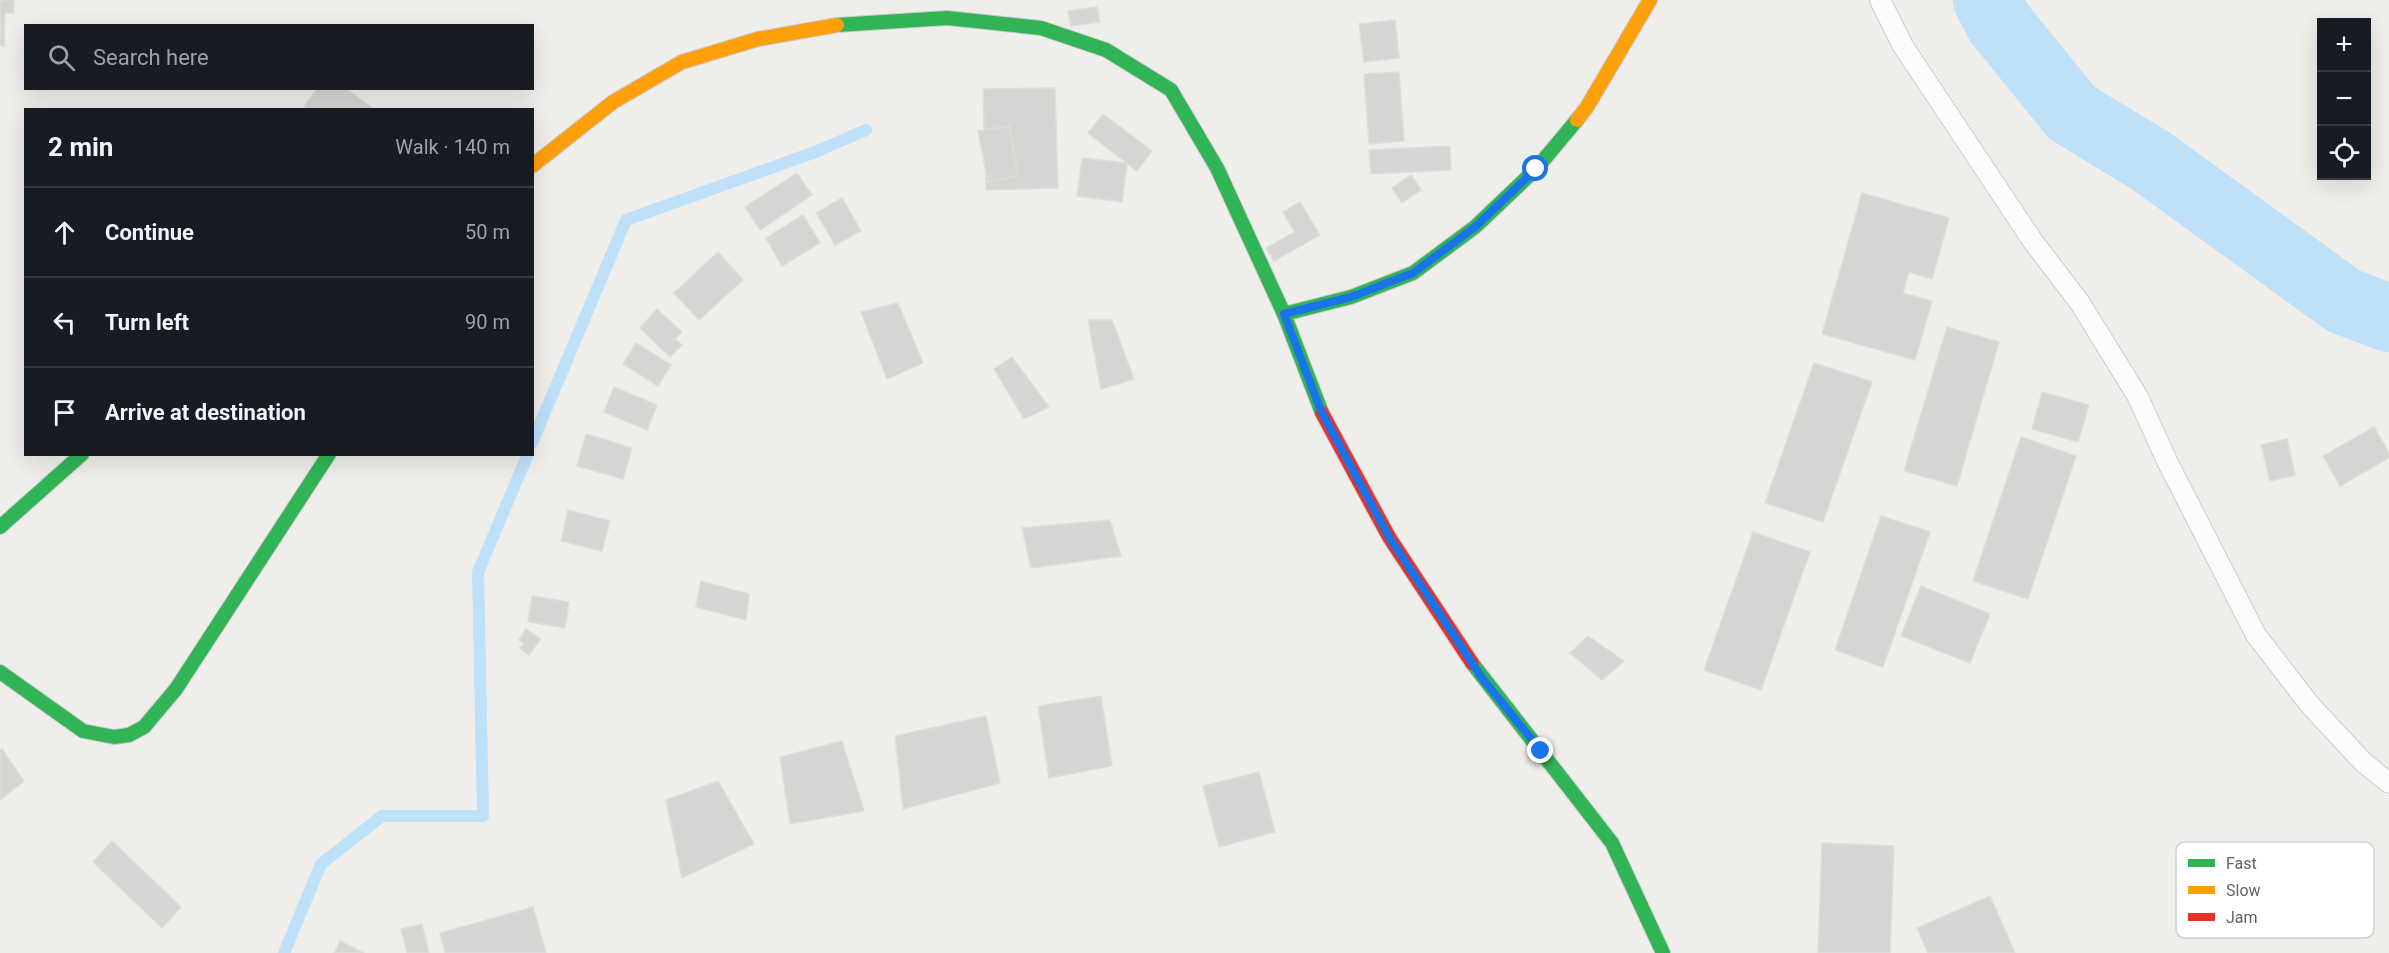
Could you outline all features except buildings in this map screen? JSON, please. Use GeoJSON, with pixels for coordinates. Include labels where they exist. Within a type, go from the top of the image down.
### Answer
{"type":"FeatureCollection","features":[{"type":"Feature","properties":{"kind":"street"},"geometry":{"type":"LineString","coordinates":[[1284,314],[1351,297],[1413,273],[1475,227],[1536,169],[1587,107],[1650,0]]}},
{"type":"Feature","properties":{"kind":"street"},"geometry":{"type":"LineString","coordinates":[[534,165],[613,102],[682,62],[758,39],[829,25],[947,18],[1041,28],[1106,50],[1171,90],[1218,168],[1284,314],[1321,411],[1389,537],[1482,678],[1612,843],[1663,953]]}},
{"type":"Feature","properties":{"kind":"street"},"geometry":{"type":"LineString","coordinates":[[0,527],[80,456]]}},
{"type":"Feature","properties":{"kind":"street"},"geometry":{"type":"LineString","coordinates":[[0,672],[83,731],[99,737],[115,738],[131,734],[145,726],[188,670],[328,456]]}},
{"type":"Feature","properties":{"kind":"lane"},"geometry":{"type":"LineString","coordinates":[[1880,0],[1903,46],[2032,240],[2079,303],[2139,397],[2167,461],[2256,634],[2310,705],[2364,763],[2389,783]]}},
{"type":"Feature","properties":{"kind":"waterway"},"geometry":{"type":"LineString","coordinates":[[1987,0],[1999,23],[2072,113],[2151,161],[2344,301],[2389,318]]}},
{"type":"Feature","properties":{"kind":"waterway"},"geometry":{"type":"LineString","coordinates":[[534,438],[626,220],[815,152],[866,130]]}},
{"type":"Feature","properties":{"kind":"waterway"},"geometry":{"type":"LineString","coordinates":[[284,953],[321,864],[382,816],[483,816],[478,572],[527,456]]}},
{"type":"Feature","properties":{"kind":"traffic: fast"},"geometry":{"type":"LineString","coordinates":[[837,25],[947,18],[1041,28],[1106,50],[1171,90],[1217,168],[1284,314],[1322,413]]}},
{"type":"Feature","properties":{"kind":"traffic: fast"},"geometry":{"type":"LineString","coordinates":[[1284,314],[1351,297],[1413,273],[1475,227],[1536,169],[1577,120]]}},
{"type":"Feature","properties":{"kind":"traffic: fast"},"geometry":{"type":"LineString","coordinates":[[0,527],[80,456]]}},
{"type":"Feature","properties":{"kind":"traffic: fast"},"geometry":{"type":"LineString","coordinates":[[0,672],[83,731],[114,737],[129,735],[144,727],[176,689],[328,456]]}},
{"type":"Feature","properties":{"kind":"traffic: fast"},"geometry":{"type":"LineString","coordinates":[[1472,663],[1612,843],[1663,953]]}},
{"type":"Feature","properties":{"kind":"traffic: slow"},"geometry":{"type":"LineString","coordinates":[[1577,120],[1650,0]]}},
{"type":"Feature","properties":{"kind":"traffic: slow"},"geometry":{"type":"LineString","coordinates":[[534,164],[613,102],[682,62],[758,39],[837,25]]}},
{"type":"Feature","properties":{"kind":"traffic: jam"},"geometry":{"type":"LineString","coordinates":[[1322,413],[1389,537],[1472,663]]}},
{"type":"Feature","properties":{"kind":"route"},"geometry":{"type":"LineString","coordinates":[[1536,169],[1475,227],[1413,273],[1351,297],[1284,314],[1321,411],[1389,537],[1482,678],[1541,751]]}}]}
